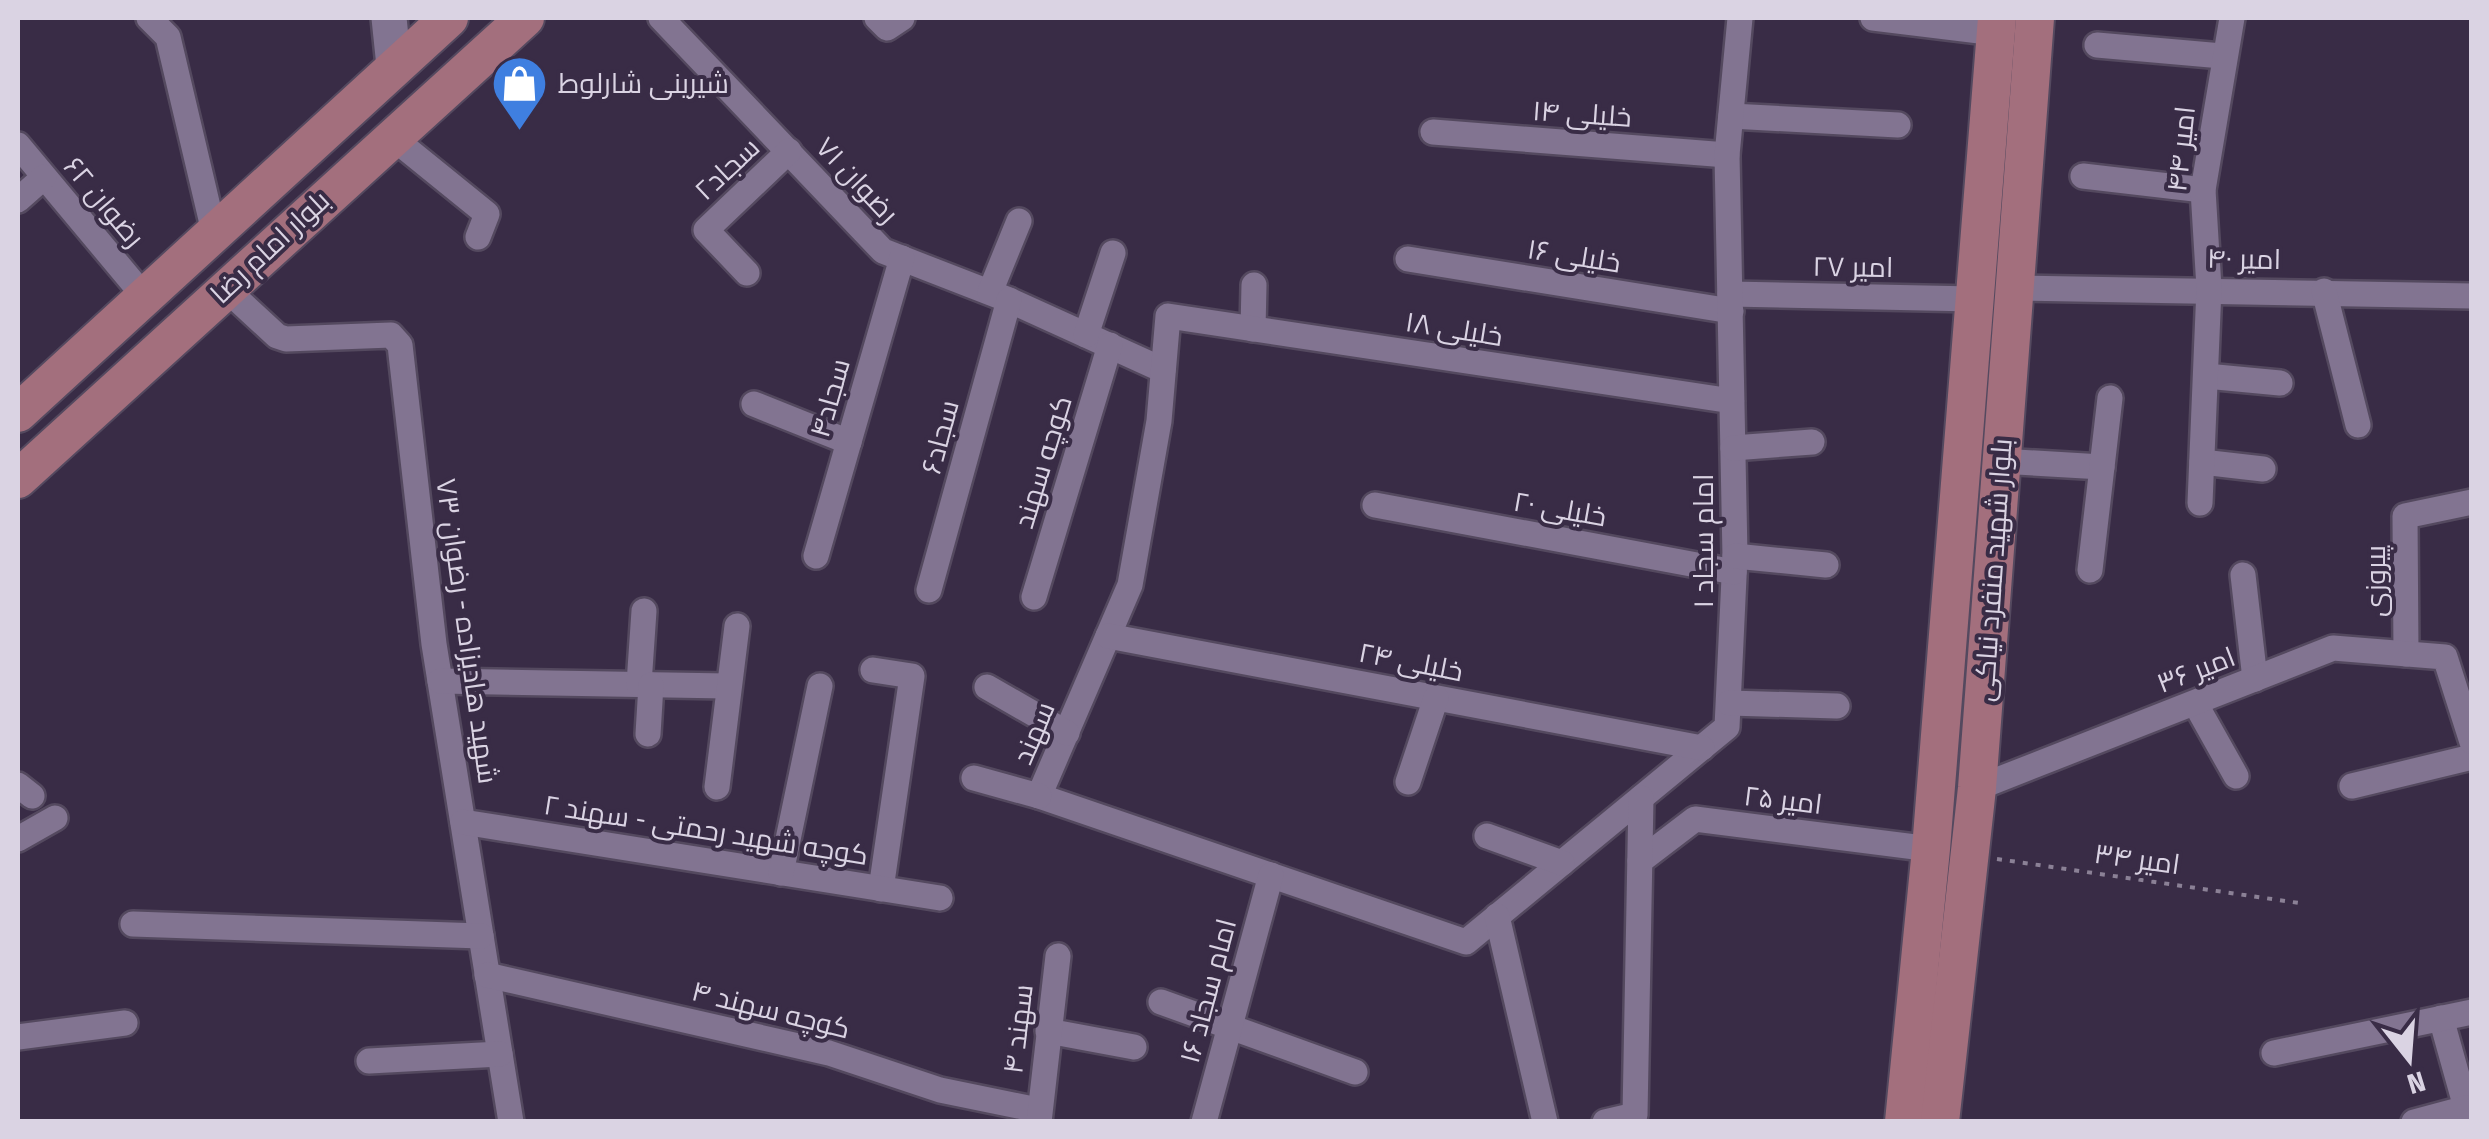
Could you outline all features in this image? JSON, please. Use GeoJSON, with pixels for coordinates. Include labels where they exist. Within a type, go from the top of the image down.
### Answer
{"type":"FeatureCollection","features":[{"type":"Feature","properties":{"kind":"main road"},"geometry":{"type":"LineString","coordinates":[[389,18],[394,66]]}},
{"type":"Feature","properties":{"kind":"main road","name":"بلوار امام رضا"},"geometry":{"type":"LineString","coordinates":[[18,413],[449,18]]}},
{"type":"Feature","properties":{"kind":"main road","name":"بلوار امام رضا"},"geometry":{"type":"LineString","coordinates":[[18,479],[525,18]]}},
{"type":"Feature","properties":{"kind":"main road","name":"بلوار شهید منفرد نیاکی"},"geometry":{"type":"LineString","coordinates":[[1940,1122],[1977,788],[2036,18]]}},
{"type":"Feature","properties":{"kind":"main road","name":"بلوار شهید منفرد نیاکی"},"geometry":{"type":"LineString","coordinates":[[1904,1122],[1932,850],[1996,25]]}},
{"type":"Feature","properties":{"kind":"main road"},"geometry":{"type":"LineString","coordinates":[[1932,850],[1969,855]]}},
{"type":"Feature","properties":{"kind":"street"},"geometry":{"type":"LineString","coordinates":[[149,18],[168,37],[214,232]]}},
{"type":"Feature","properties":{"kind":"street","name":"رضوان ۷۱"},"geometry":{"type":"LineString","coordinates":[[660,18],[884,251],[1000,296],[1163,370]]}},
{"type":"Feature","properties":{"kind":"street"},"geometry":{"type":"LineString","coordinates":[[878,18],[887,28],[902,18]]}},
{"type":"Feature","properties":{"kind":"street","name":"امام سجاد ۱"},"geometry":{"type":"LineString","coordinates":[[1466,942],[1728,727],[1735,564],[1728,155],[1740,18]]}},
{"type":"Feature","properties":{"kind":"street"},"geometry":{"type":"LineString","coordinates":[[1872,18],[1996,25]]}},
{"type":"Feature","properties":{"kind":"street","name":"امیر ۴۴"},"geometry":{"type":"LineString","coordinates":[[2200,503],[2210,288],[2203,190],[2222,56],[2232,18]]}},
{"type":"Feature","properties":{"kind":"street"},"geometry":{"type":"LineString","coordinates":[[2096,45],[2222,56]]}},
{"type":"Feature","properties":{"kind":"street"},"geometry":{"type":"LineString","coordinates":[[1731,116],[1898,125]]}},
{"type":"Feature","properties":{"kind":"street","name":"خلیلی ۱۴"},"geometry":{"type":"LineString","coordinates":[[1432,132],[1728,155]]}},
{"type":"Feature","properties":{"kind":"street"},"geometry":{"type":"LineString","coordinates":[[392,137],[487,214],[478,237]]}},
{"type":"Feature","properties":{"kind":"street","name":"رضوان ۶۲"},"geometry":{"type":"LineString","coordinates":[[18,145],[144,296]]}},
{"type":"Feature","properties":{"kind":"street","name":"سجاد۲"},"geometry":{"type":"LineString","coordinates":[[747,273],[706,230],[789,152]]}},
{"type":"Feature","properties":{"kind":"street"},"geometry":{"type":"LineString","coordinates":[[2083,176],[2203,190]]}},
{"type":"Feature","properties":{"kind":"street"},"geometry":{"type":"LineString","coordinates":[[18,200],[44,177]]}},
{"type":"Feature","properties":{"kind":"street","name":"سجاد۶"},"geometry":{"type":"LineString","coordinates":[[929,590],[1020,221]]}},
{"type":"Feature","properties":{"kind":"street"},"geometry":{"type":"LineString","coordinates":[[1086,335],[1113,253]]}},
{"type":"Feature","properties":{"kind":"street","name":"سجاد۴"},"geometry":{"type":"LineString","coordinates":[[816,556],[902,258]]}},
{"type":"Feature","properties":{"kind":"street","name":"خلیلی ۱۶"},"geometry":{"type":"LineString","coordinates":[[1408,259],[1730,303]]}},
{"type":"Feature","properties":{"kind":"street"},"geometry":{"type":"LineString","coordinates":[[1253,329],[1254,286]]}},
{"type":"Feature","properties":{"kind":"street","name":"شهید هادیزاده - رضوان ۷۳"},"geometry":{"type":"LineString","coordinates":[[226,288],[277,336],[286,339],[391,335],[400,345],[440,680],[511,1122]]}},
{"type":"Feature","properties":{"kind":"street","name":"امیر ۴۰"},"geometry":{"type":"LineString","coordinates":[[2014,288],[2210,288],[2472,296]]}},
{"type":"Feature","properties":{"kind":"street"},"geometry":{"type":"LineString","coordinates":[[2324,291],[2358,425]]}},
{"type":"Feature","properties":{"kind":"street","name":"امیر ۲۷"},"geometry":{"type":"LineString","coordinates":[[1730,303],[1974,299]]}},
{"type":"Feature","properties":{"kind":"street","name":"خلیلی ۱۸"},"geometry":{"type":"LineString","coordinates":[[1168,316],[1732,402]]}},
{"type":"Feature","properties":{"kind":"street","name":"سهند"},"geometry":{"type":"LineString","coordinates":[[1168,316],[1159,421],[1130,585],[1040,796],[1466,942]]}},
{"type":"Feature","properties":{"kind":"street","name":"كوچه سهند"},"geometry":{"type":"LineString","coordinates":[[1034,597],[1110,346]]}},
{"type":"Feature","properties":{"kind":"street"},"geometry":{"type":"LineString","coordinates":[[2206,376],[2280,383]]}},
{"type":"Feature","properties":{"kind":"street"},"geometry":{"type":"LineString","coordinates":[[2090,570],[2110,398]]}},
{"type":"Feature","properties":{"kind":"street"},"geometry":{"type":"LineString","coordinates":[[754,404],[849,442]]}},
{"type":"Feature","properties":{"kind":"street"},"geometry":{"type":"LineString","coordinates":[[1733,448],[1812,442]]}},
{"type":"Feature","properties":{"kind":"street"},"geometry":{"type":"LineString","coordinates":[[2000,461],[2102,468]]}},
{"type":"Feature","properties":{"kind":"street"},"geometry":{"type":"LineString","coordinates":[[2202,462],[2262,469]]}},
{"type":"Feature","properties":{"kind":"street","name":"پیروزی"},"geometry":{"type":"LineString","coordinates":[[2406,654],[2405,516],[2472,502]]}},
{"type":"Feature","properties":{"kind":"street","name":"خلیلی ۲۰"},"geometry":{"type":"LineString","coordinates":[[1375,506],[1735,564],[1826,565]]}},
{"type":"Feature","properties":{"kind":"street"},"geometry":{"type":"LineString","coordinates":[[2243,575],[2255,679]]}},
{"type":"Feature","properties":{"kind":"street"},"geometry":{"type":"LineString","coordinates":[[644,611],[648,734]]}},
{"type":"Feature","properties":{"kind":"street"},"geometry":{"type":"LineString","coordinates":[[717,787],[726,686],[737,626]]}},
{"type":"Feature","properties":{"kind":"street","name":"خلیلی ۲۴"},"geometry":{"type":"LineString","coordinates":[[1108,636],[1702,748]]}},
{"type":"Feature","properties":{"kind":"street","name":"امیر ۳۶"},"geometry":{"type":"LineString","coordinates":[[1977,788],[2333,648],[2445,657],[2472,742]]}},
{"type":"Feature","properties":{"kind":"street"},"geometry":{"type":"LineString","coordinates":[[873,670],[912,676],[881,888]]}},
{"type":"Feature","properties":{"kind":"street"},"geometry":{"type":"LineString","coordinates":[[440,680],[726,686]]}},
{"type":"Feature","properties":{"kind":"street"},"geometry":{"type":"LineString","coordinates":[[781,873],[820,686]]}},
{"type":"Feature","properties":{"kind":"street"},"geometry":{"type":"LineString","coordinates":[[987,687],[1066,733]]}},
{"type":"Feature","properties":{"kind":"street"},"geometry":{"type":"LineString","coordinates":[[1408,782],[1436,698]]}},
{"type":"Feature","properties":{"kind":"street"},"geometry":{"type":"LineString","coordinates":[[2195,702],[2236,776]]}},
{"type":"Feature","properties":{"kind":"street"},"geometry":{"type":"LineString","coordinates":[[1728,703],[1837,706]]}},
{"type":"Feature","properties":{"kind":"street"},"geometry":{"type":"LineString","coordinates":[[2352,786],[2472,757]]}},
{"type":"Feature","properties":{"kind":"street"},"geometry":{"type":"LineString","coordinates":[[974,778],[1040,796]]}},
{"type":"Feature","properties":{"kind":"street"},"geometry":{"type":"LineString","coordinates":[[1605,1122],[1635,1115],[1641,798]]}},
{"type":"Feature","properties":{"kind":"street"},"geometry":{"type":"LineString","coordinates":[[18,839],[56,818]]}},
{"type":"Feature","properties":{"kind":"street","name":"امیر ۲۵"},"geometry":{"type":"LineString","coordinates":[[1640,861],[1694,819],[1932,850]]}},
{"type":"Feature","properties":{"kind":"street","name":"کوچه شهید رحمتی - سهند ۲"},"geometry":{"type":"LineString","coordinates":[[463,822],[940,898]]}},
{"type":"Feature","properties":{"kind":"street"},"geometry":{"type":"LineString","coordinates":[[1487,836],[1562,863]]}},
{"type":"Feature","properties":{"kind":"street","name":"امام سجاد ۱۶"},"geometry":{"type":"LineString","coordinates":[[1204,1122],[1271,875]]}},
{"type":"Feature","properties":{"kind":"street"},"geometry":{"type":"LineString","coordinates":[[1496,916],[1545,1122]]}},
{"type":"Feature","properties":{"kind":"street"},"geometry":{"type":"LineString","coordinates":[[133,924],[481,936]]}},
{"type":"Feature","properties":{"kind":"street","name":"سهند ۴"},"geometry":{"type":"LineString","coordinates":[[1039,1116],[1058,956]]}},
{"type":"Feature","properties":{"kind":"street","name":"کوچه سهند ۴"},"geometry":{"type":"LineString","coordinates":[[488,975],[829,1053],[940,1090],[1039,1116]]}},
{"type":"Feature","properties":{"kind":"street"},"geometry":{"type":"LineString","coordinates":[[1161,1002],[1355,1072]]}},
{"type":"Feature","properties":{"kind":"street"},"geometry":{"type":"LineString","coordinates":[[2274,1053],[2472,1012]]}},
{"type":"Feature","properties":{"kind":"street"},"geometry":{"type":"LineString","coordinates":[[2414,1122],[2468,1115],[2441,1018]]}},
{"type":"Feature","properties":{"kind":"street"},"geometry":{"type":"LineString","coordinates":[[18,1037],[124,1023]]}},
{"type":"Feature","properties":{"kind":"street"},"geometry":{"type":"LineString","coordinates":[[1048,1030],[1134,1047]]}},
{"type":"Feature","properties":{"kind":"street"},"geometry":{"type":"LineString","coordinates":[[369,1060],[500,1054]]}},
{"type":"Feature","properties":{"kind":"path","name":"امیر ۳۴"},"geometry":{"type":"LineString","coordinates":[[1969,855],[2299,903]]}},
{"type":"Feature","properties":{"kind":"place","name":"شیرینی شارلوط"},"geometry":{"type":"Point","coordinates":[519,132]}}]}
